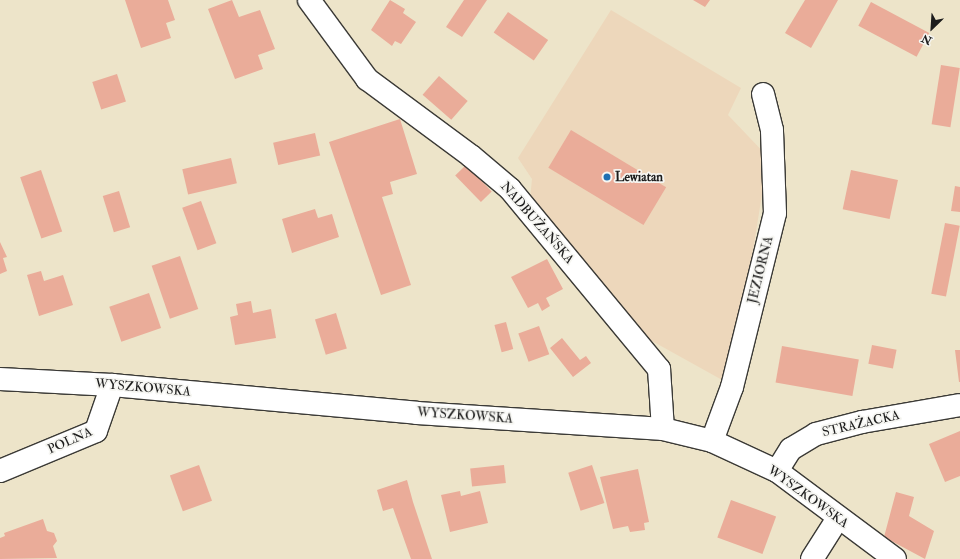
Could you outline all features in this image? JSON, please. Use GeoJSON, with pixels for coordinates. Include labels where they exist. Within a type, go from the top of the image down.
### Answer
{"type":"FeatureCollection","features":[{"type":"Feature","properties":{"kind":"street","name":"NADBUŻAŃSKA"},"geometry":{"type":"LineString","coordinates":[[309,0],[367,79],[471,156],[510,189],[658,369],[663,429]]}},
{"type":"Feature","properties":{"kind":"street","name":"JEZIORNA"},"geometry":{"type":"LineString","coordinates":[[712,441],[732,387],[775,213],[772,130],[763,94]]}},
{"type":"Feature","properties":{"kind":"street","name":"WYSZKOWSKA"},"geometry":{"type":"LineString","coordinates":[[0,379],[112,385],[416,413],[663,429],[712,441],[777,471],[838,518],[895,559]]}},
{"type":"Feature","properties":{"kind":"street","name":"POLNA"},"geometry":{"type":"LineString","coordinates":[[0,471],[96,431],[112,385]]}},
{"type":"Feature","properties":{"kind":"street","name":"STRAŻACKA"},"geometry":{"type":"LineString","coordinates":[[777,471],[792,449],[816,434],[862,422],[960,404]]}},
{"type":"Feature","properties":{"kind":"street"},"geometry":{"type":"LineString","coordinates":[[812,559],[838,518]]}},
{"type":"Feature","properties":{"kind":"shaded area"},"geometry":{"type":"Polygon","coordinates":[[[611,10],[741,88],[728,115],[768,157],[750,269],[724,381],[643,336],[530,199],[532,179],[518,158],[611,10]]]}},
{"type":"Feature","properties":{"kind":"building"},"geometry":{"type":"Polygon","coordinates":[[[125,0],[168,0],[175,20],[166,23],[171,38],[141,48],[125,0]]]}},
{"type":"Feature","properties":{"kind":"building"},"geometry":{"type":"Polygon","coordinates":[[[232,0],[239,17],[260,10],[275,49],[258,55],[263,69],[235,79],[208,9],[232,0]]]}},
{"type":"Feature","properties":{"kind":"building"},"geometry":{"type":"Polygon","coordinates":[[[390,0],[405,9],[403,13],[416,22],[401,44],[395,41],[392,46],[371,30],[390,0]]]}},
{"type":"Feature","properties":{"kind":"building"},"geometry":{"type":"Polygon","coordinates":[[[464,0],[487,0],[462,37],[446,27],[464,0]]]}},
{"type":"Feature","properties":{"kind":"building"},"geometry":{"type":"Polygon","coordinates":[[[693,0],[710,0],[705,7],[693,0]]]}},
{"type":"Feature","properties":{"kind":"building"},"geometry":{"type":"Polygon","coordinates":[[[805,0],[838,0],[811,48],[785,33],[805,0]]]}},
{"type":"Feature","properties":{"kind":"building"},"geometry":{"type":"Polygon","coordinates":[[[871,2],[929,33],[917,57],[858,26],[871,2]]]}},
{"type":"Feature","properties":{"kind":"building"},"geometry":{"type":"Polygon","coordinates":[[[508,12],[548,40],[534,61],[494,32],[508,12]]]}},
{"type":"Feature","properties":{"kind":"building"},"geometry":{"type":"Polygon","coordinates":[[[941,65],[960,68],[950,127],[932,124],[941,65]]]}},
{"type":"Feature","properties":{"kind":"building"},"geometry":{"type":"Polygon","coordinates":[[[117,74],[126,102],[101,110],[92,82],[117,74]]]}},
{"type":"Feature","properties":{"kind":"building"},"geometry":{"type":"Polygon","coordinates":[[[439,76],[468,101],[451,120],[423,95],[439,76]]]}},
{"type":"Feature","properties":{"kind":"building"},"geometry":{"type":"Polygon","coordinates":[[[400,119],[417,174],[390,182],[393,194],[382,197],[411,285],[381,295],[329,142],[400,119]]]}},
{"type":"Feature","properties":{"kind":"building","name":"Lewiatan"},"geometry":{"type":"Polygon","coordinates":[[[571,130],[666,187],[643,225],[548,168],[571,130]]]}},
{"type":"Feature","properties":{"kind":"building"},"geometry":{"type":"Polygon","coordinates":[[[315,133],[320,155],[278,165],[273,143],[315,133]]]}},
{"type":"Feature","properties":{"kind":"building"},"geometry":{"type":"Polygon","coordinates":[[[231,158],[237,183],[188,195],[182,169],[231,158]]]}},
{"type":"Feature","properties":{"kind":"building"},"geometry":{"type":"Polygon","coordinates":[[[466,165],[492,192],[481,202],[455,175],[466,165]]]}},
{"type":"Feature","properties":{"kind":"building"},"geometry":{"type":"Polygon","coordinates":[[[41,170],[62,231],[41,239],[20,177],[41,170]]]}},
{"type":"Feature","properties":{"kind":"building"},"geometry":{"type":"Polygon","coordinates":[[[851,170],[898,180],[890,219],[843,209],[851,170]]]}},
{"type":"Feature","properties":{"kind":"building"},"geometry":{"type":"Polygon","coordinates":[[[955,186],[960,187],[960,212],[951,211],[955,186]]]}},
{"type":"Feature","properties":{"kind":"building"},"geometry":{"type":"Polygon","coordinates":[[[119,191],[130,227],[114,232],[103,196],[119,191]]]}},
{"type":"Feature","properties":{"kind":"building"},"geometry":{"type":"Polygon","coordinates":[[[201,201],[216,243],[198,250],[182,208],[201,201]]]}},
{"type":"Feature","properties":{"kind":"building"},"geometry":{"type":"Polygon","coordinates":[[[315,209],[318,218],[332,214],[339,237],[292,253],[282,219],[315,209]]]}},
{"type":"Feature","properties":{"kind":"building"},"geometry":{"type":"Polygon","coordinates":[[[945,223],[960,226],[946,297],[931,294],[945,223]]]}},
{"type":"Feature","properties":{"kind":"building"},"geometry":{"type":"Polygon","coordinates":[[[0,242],[7,257],[3,258],[7,271],[0,274],[0,242]]]}},
{"type":"Feature","properties":{"kind":"building"},"geometry":{"type":"Polygon","coordinates":[[[180,256],[198,309],[170,319],[152,266],[180,256]]]}},
{"type":"Feature","properties":{"kind":"building"},"geometry":{"type":"Polygon","coordinates":[[[547,259],[563,289],[546,298],[550,306],[542,311],[538,303],[528,308],[511,277],[547,259]]]}},
{"type":"Feature","properties":{"kind":"building"},"geometry":{"type":"Polygon","coordinates":[[[41,271],[44,281],[63,275],[73,305],[39,316],[27,275],[41,271]]]}},
{"type":"Feature","properties":{"kind":"building"},"geometry":{"type":"Polygon","coordinates":[[[149,293],[161,328],[121,342],[109,307],[149,293]]]}},
{"type":"Feature","properties":{"kind":"building"},"geometry":{"type":"Polygon","coordinates":[[[251,301],[253,313],[271,309],[276,338],[235,345],[230,317],[238,315],[236,304],[251,301]]]}},
{"type":"Feature","properties":{"kind":"building"},"geometry":{"type":"Polygon","coordinates":[[[336,313],[347,348],[326,355],[315,319],[336,313]]]}},
{"type":"Feature","properties":{"kind":"building"},"geometry":{"type":"Polygon","coordinates":[[[506,322],[513,349],[502,352],[494,325],[506,322]]]}},
{"type":"Feature","properties":{"kind":"building"},"geometry":{"type":"Polygon","coordinates":[[[539,326],[549,354],[529,362],[518,334],[539,326]]]}},
{"type":"Feature","properties":{"kind":"building"},"geometry":{"type":"Polygon","coordinates":[[[562,338],[580,360],[586,356],[591,363],[573,377],[550,348],[562,338]]]}},
{"type":"Feature","properties":{"kind":"building"},"geometry":{"type":"Polygon","coordinates":[[[872,345],[897,350],[893,368],[868,364],[872,345]]]}},
{"type":"Feature","properties":{"kind":"building"},"geometry":{"type":"Polygon","coordinates":[[[782,346],[859,360],[852,396],[776,382],[782,346]]]}},
{"type":"Feature","properties":{"kind":"building"},"geometry":{"type":"Polygon","coordinates":[[[955,350],[960,350],[960,382],[959,382],[955,350]]]}},
{"type":"Feature","properties":{"kind":"building"},"geometry":{"type":"Polygon","coordinates":[[[960,431],[960,476],[945,482],[929,444],[960,431]]]}},
{"type":"Feature","properties":{"kind":"building"},"geometry":{"type":"Polygon","coordinates":[[[199,465],[212,501],[183,511],[170,476],[199,465]]]}},
{"type":"Feature","properties":{"kind":"building"},"geometry":{"type":"Polygon","coordinates":[[[504,465],[506,483],[472,486],[470,469],[504,465]]]}},
{"type":"Feature","properties":{"kind":"building"},"geometry":{"type":"Polygon","coordinates":[[[592,465],[604,503],[581,511],[568,473],[592,465]]]}},
{"type":"Feature","properties":{"kind":"building"},"geometry":{"type":"Polygon","coordinates":[[[638,469],[649,522],[644,523],[645,530],[630,532],[628,526],[613,529],[600,477],[638,469]]]}},
{"type":"Feature","properties":{"kind":"building"},"geometry":{"type":"Polygon","coordinates":[[[407,480],[432,559],[411,559],[393,508],[383,511],[377,490],[407,480]]]}},
{"type":"Feature","properties":{"kind":"building"},"geometry":{"type":"Polygon","coordinates":[[[460,491],[461,496],[480,491],[488,523],[450,532],[441,495],[460,491]]]}},
{"type":"Feature","properties":{"kind":"building"},"geometry":{"type":"Polygon","coordinates":[[[896,492],[914,497],[909,516],[934,531],[925,559],[884,537],[896,492]]]}},
{"type":"Feature","properties":{"kind":"building"},"geometry":{"type":"Polygon","coordinates":[[[731,500],[776,516],[762,554],[717,538],[731,500]]]}},
{"type":"Feature","properties":{"kind":"building"},"geometry":{"type":"Polygon","coordinates":[[[43,519],[47,531],[54,533],[57,541],[53,546],[57,558],[0,559],[0,538],[5,536],[4,533],[43,519]]]}},
{"type":"Feature","properties":{"kind":"place","name":"Lewiatan"},"geometry":{"type":"Point","coordinates":[607,177]}}]}
